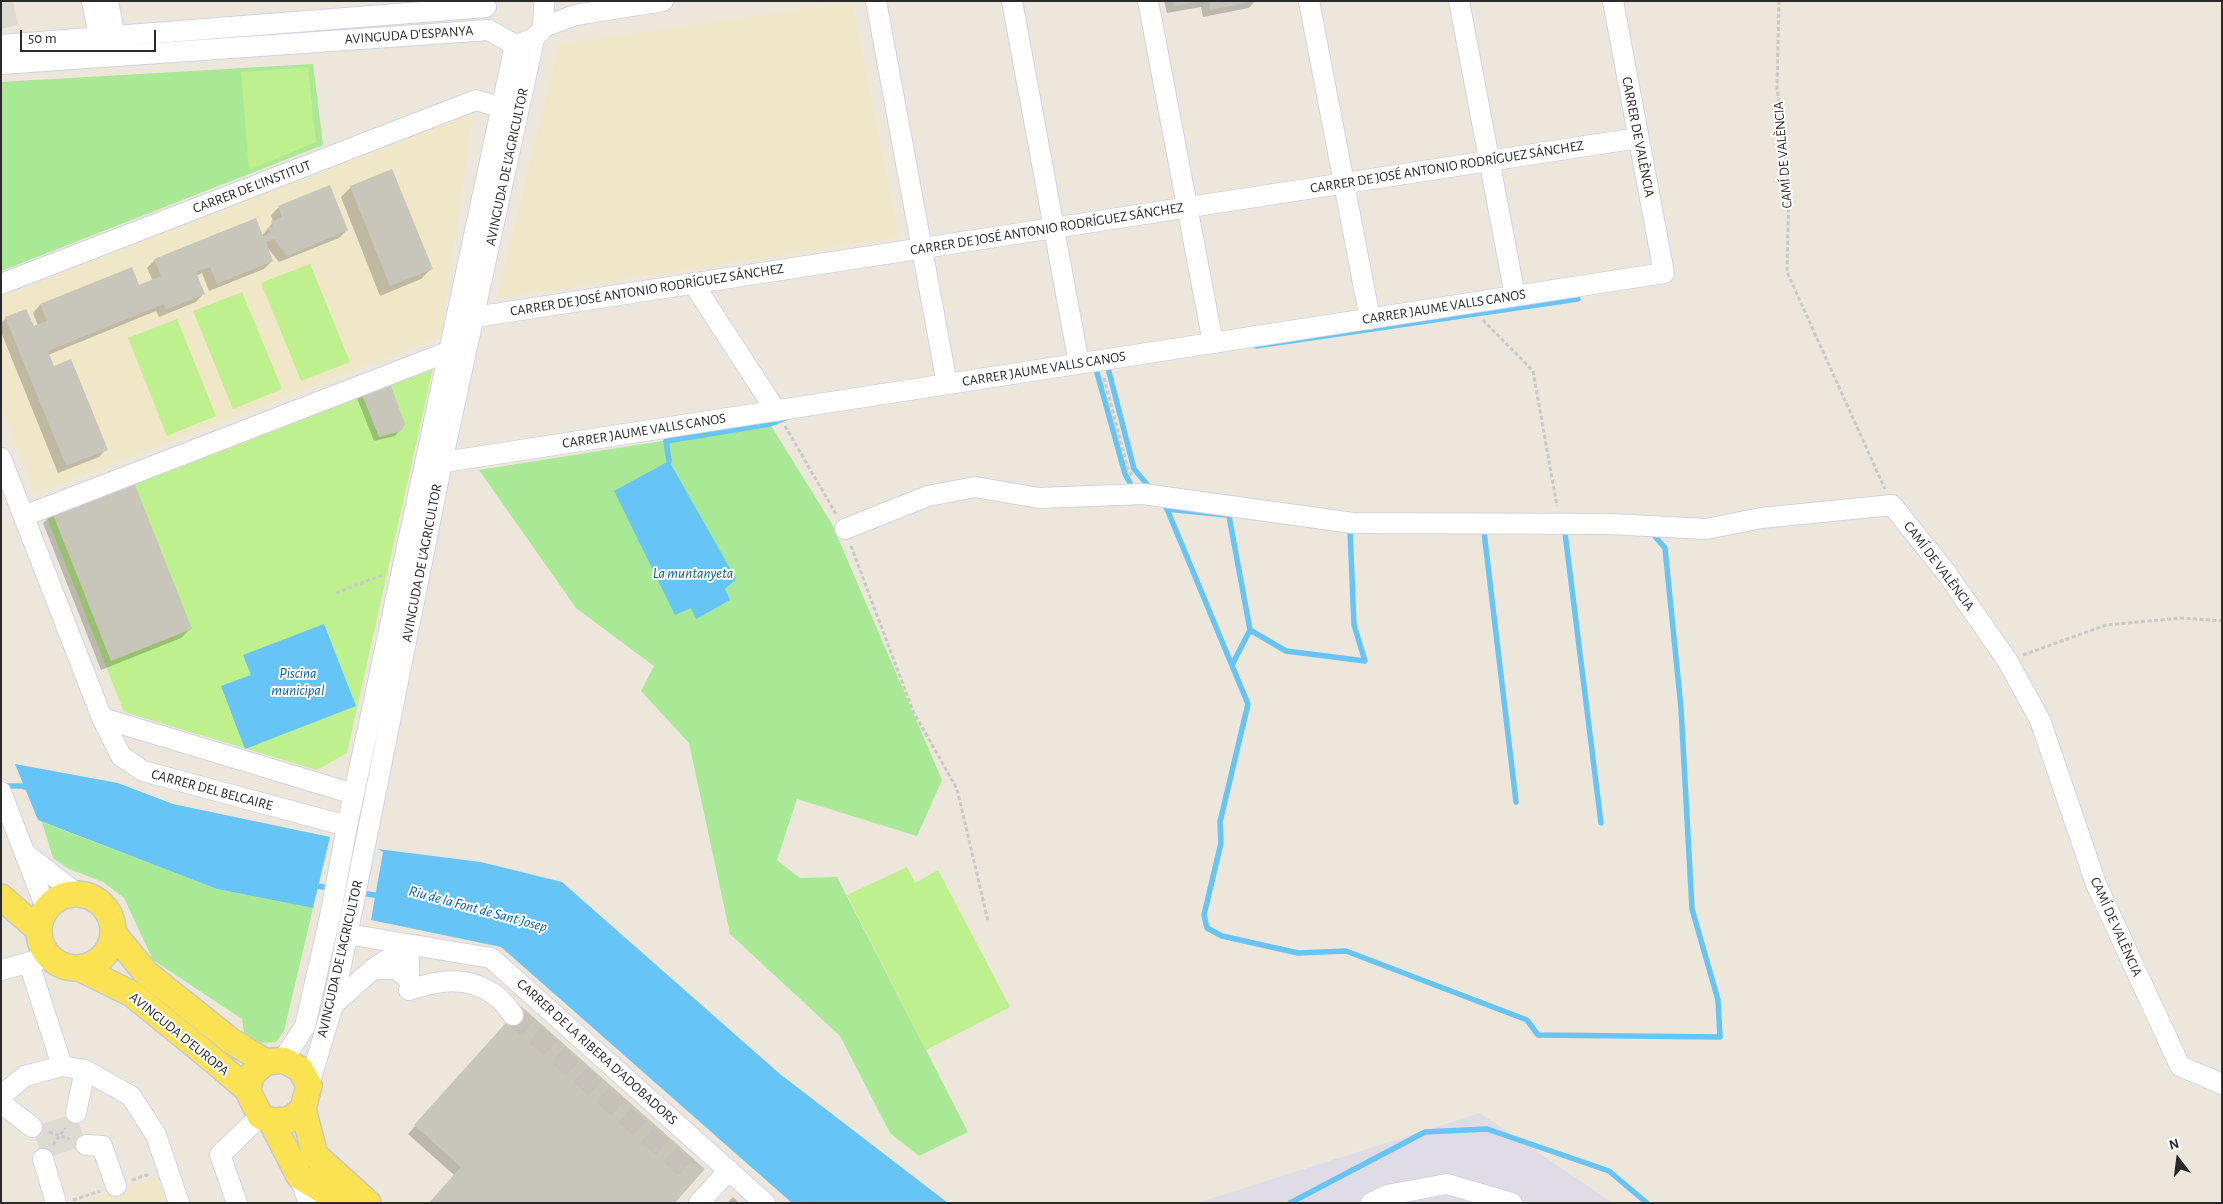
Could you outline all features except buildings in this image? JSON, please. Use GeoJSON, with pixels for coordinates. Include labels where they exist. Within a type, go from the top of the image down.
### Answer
{"type":"FeatureCollection","features":[{"type":"Feature","properties":{"kind":"main road"},"geometry":{"type":"LineString","coordinates":[[1,892],[43,915]]}},
{"type":"Feature","properties":{"kind":"main road"},"geometry":{"type":"LineString","coordinates":[[76,894],[88,896],[103,906],[112,921],[112,943],[100,960],[81,969],[38,960],[42,948],[43,915],[60,898],[76,894]]}},
{"type":"Feature","properties":{"kind":"main road"},"geometry":{"type":"LineString","coordinates":[[1,897],[43,915]]}},
{"type":"Feature","properties":{"kind":"main road","name":"AVINGUDA D'EUROPA"},"geometry":{"type":"LineString","coordinates":[[113,933],[146,972],[231,1041],[275,1061]]}},
{"type":"Feature","properties":{"kind":"main road","name":"AVINGUDA D'EUROPA"},"geometry":{"type":"LineString","coordinates":[[81,969],[132,994],[247,1089]]}},
{"type":"Feature","properties":{"kind":"main road"},"geometry":{"type":"LineString","coordinates":[[342,1202],[299,1176],[247,1089],[253,1073],[275,1061],[300,1069],[309,1085],[304,1109],[315,1155],[368,1203]]}},
{"type":"Feature","properties":{"kind":"main road"},"geometry":{"type":"LineString","coordinates":[[266,1119],[289,1120],[304,1109]]}},
{"type":"Feature","properties":{"kind":"street"},"geometry":{"type":"LineString","coordinates":[[92,1],[107,37],[111,57]]}},
{"type":"Feature","properties":{"kind":"street"},"geometry":{"type":"LineString","coordinates":[[107,37],[108,1]]}},
{"type":"Feature","properties":{"kind":"street"},"geometry":{"type":"LineString","coordinates":[[531,37],[545,1]]}},
{"type":"Feature","properties":{"kind":"street"},"geometry":{"type":"LineString","coordinates":[[488,4],[489,30],[531,37],[575,15],[663,1]]}},
{"type":"Feature","properties":{"kind":"street"},"geometry":{"type":"LineString","coordinates":[[876,1],[947,384]]}},
{"type":"Feature","properties":{"kind":"street"},"geometry":{"type":"LineString","coordinates":[[1012,1],[1079,364]]}},
{"type":"Feature","properties":{"kind":"street"},"geometry":{"type":"LineString","coordinates":[[1148,1],[1213,343]]}},
{"type":"Feature","properties":{"kind":"street"},"geometry":{"type":"LineString","coordinates":[[1309,1],[1370,319]]}},
{"type":"Feature","properties":{"kind":"street"},"geometry":{"type":"LineString","coordinates":[[1459,1],[1515,296]]}},
{"type":"Feature","properties":{"kind":"street","name":"CARRER DE VALÈNCIA"},"geometry":{"type":"LineString","coordinates":[[1613,1],[1664,274]]}},
{"type":"Feature","properties":{"kind":"street","name":"AVINGUDA D'ESPANYA"},"geometry":{"type":"LineString","coordinates":[[1,45],[107,37],[323,10],[488,4]]}},
{"type":"Feature","properties":{"kind":"street","name":"AVINGUDA D'ESPANYA"},"geometry":{"type":"LineString","coordinates":[[323,10],[329,41]]}},
{"type":"Feature","properties":{"kind":"street","name":"AVINGUDA D'ESPANYA"},"geometry":{"type":"LineString","coordinates":[[1,64],[489,30]]}},
{"type":"Feature","properties":{"kind":"street","name":"AVINGUDA DE L'AGRICULTOR"},"geometry":{"type":"LineString","coordinates":[[275,1061],[305,1026],[330,917],[346,832],[403,566],[434,464],[450,351],[465,318],[502,108],[531,37]]}},
{"type":"Feature","properties":{"kind":"street","name":"AVINGUDA DE L'AGRICULTOR"},"geometry":{"type":"LineString","coordinates":[[309,1085],[332,1005],[366,843],[434,464],[465,318],[531,37]]}},
{"type":"Feature","properties":{"kind":"street","name":"CARRER DE L'INSTITUT"},"geometry":{"type":"LineString","coordinates":[[1,284],[476,100],[502,108]]}},
{"type":"Feature","properties":{"kind":"street","name":"CARRER DE JOSÉ ANTONIO RODRÍGUEZ SÁNCHEZ"},"geometry":{"type":"LineString","coordinates":[[465,318],[1638,138]]}},
{"type":"Feature","properties":{"kind":"street","name":"CARRER JAUME VALLS CANOS"},"geometry":{"type":"LineString","coordinates":[[434,464],[1664,274]]}},
{"type":"Feature","properties":{"kind":"street"},"geometry":{"type":"LineString","coordinates":[[693,283],[776,411]]}},
{"type":"Feature","properties":{"kind":"street"},"geometry":{"type":"LineString","coordinates":[[24,516],[450,351]]}},
{"type":"Feature","properties":{"kind":"street","name":"CARRER DEL BELCAIRE"},"geometry":{"type":"LineString","coordinates":[[1,458],[102,718],[121,756],[143,771],[346,832]]}},
{"type":"Feature","properties":{"kind":"street"},"geometry":{"type":"LineString","coordinates":[[845,529],[928,496],[975,487],[1039,498],[1143,494],[1353,523],[1560,524],[1706,529],[1761,518],[1892,505]]}},
{"type":"Feature","properties":{"kind":"street","name":"CAMÍ DE VALÈNCIA"},"geometry":{"type":"LineString","coordinates":[[1892,505],[1945,571],[2007,660],[2040,720],[2096,884],[2180,1066],[2222,1084]]}},
{"type":"Feature","properties":{"kind":"street"},"geometry":{"type":"LineString","coordinates":[[102,718],[354,794]]}},
{"type":"Feature","properties":{"kind":"street"},"geometry":{"type":"LineString","coordinates":[[6,814],[26,854],[43,915]]}},
{"type":"Feature","properties":{"kind":"street"},"geometry":{"type":"LineString","coordinates":[[26,854],[76,894]]}},
{"type":"Feature","properties":{"kind":"street","name":"CARRER DE LA RIBERA D'ADOBADORS"},"geometry":{"type":"LineString","coordinates":[[349,927],[409,945],[491,958],[572,1041],[699,1154],[729,1170],[765,1203]]}},
{"type":"Feature","properties":{"kind":"street"},"geometry":{"type":"LineString","coordinates":[[373,968],[397,969],[409,980],[409,945]]}},
{"type":"Feature","properties":{"kind":"street"},"geometry":{"type":"LineString","coordinates":[[332,1005],[373,968],[409,945]]}},
{"type":"Feature","properties":{"kind":"street"},"geometry":{"type":"LineString","coordinates":[[1,970],[38,960],[62,1066]]}},
{"type":"Feature","properties":{"kind":"street"},"geometry":{"type":"LineString","coordinates":[[409,990],[435,981],[473,982],[496,995],[514,1015]]}},
{"type":"Feature","properties":{"kind":"street"},"geometry":{"type":"LineString","coordinates":[[1,1096],[25,1076],[62,1066],[86,1070],[131,1096],[156,1135],[179,1203]]}},
{"type":"Feature","properties":{"kind":"street"},"geometry":{"type":"LineString","coordinates":[[76,1113],[86,1070]]}},
{"type":"Feature","properties":{"kind":"street"},"geometry":{"type":"LineString","coordinates":[[1,1103],[32,1127]]}},
{"type":"Feature","properties":{"kind":"street"},"geometry":{"type":"LineString","coordinates":[[237,1203],[220,1155],[266,1119]]}},
{"type":"Feature","properties":{"kind":"street"},"geometry":{"type":"LineString","coordinates":[[86,1145],[102,1146],[116,1186]]}},
{"type":"Feature","properties":{"kind":"street"},"geometry":{"type":"LineString","coordinates":[[42,1159],[56,1203]]}},
{"type":"Feature","properties":{"kind":"street"},"geometry":{"type":"LineString","coordinates":[[699,1203],[729,1170]]}},
{"type":"Feature","properties":{"kind":"street"},"geometry":{"type":"LineString","coordinates":[[333,1172],[342,1202]]}},
{"type":"Feature","properties":{"kind":"street"},"geometry":{"type":"LineString","coordinates":[[299,1176],[309,1203]]}},
{"type":"Feature","properties":{"kind":"street"},"geometry":{"type":"LineString","coordinates":[[1371,1203],[1387,1195],[1447,1184],[1512,1203]]}},
{"type":"Feature","properties":{"kind":"path","name":"CAMÍ DE VALÈNCIA"},"geometry":{"type":"LineString","coordinates":[[1779,1],[1777,87],[1789,189],[1786,272],[1892,505]]}},
{"type":"Feature","properties":{"kind":"path"},"geometry":{"type":"LineString","coordinates":[[1478,314],[1488,327],[1533,371],[1560,524]]}},
{"type":"Feature","properties":{"kind":"path"},"geometry":{"type":"LineString","coordinates":[[1099,361],[1128,469],[1143,494]]}},
{"type":"Feature","properties":{"kind":"path"},"geometry":{"type":"LineString","coordinates":[[776,411],[845,529],[913,711],[957,789],[988,921]]}},
{"type":"Feature","properties":{"kind":"path"},"geometry":{"type":"LineString","coordinates":[[336,594],[403,566]]}},
{"type":"Feature","properties":{"kind":"path"},"geometry":{"type":"LineString","coordinates":[[2007,660],[2106,625],[2181,618],[2222,621]]}},
{"type":"Feature","properties":{"kind":"path"},"geometry":{"type":"LineString","coordinates":[[42,1159],[76,1113]]}},
{"type":"Feature","properties":{"kind":"path"},"geometry":{"type":"LineString","coordinates":[[32,1127],[86,1145]]}},
{"type":"Feature","properties":{"kind":"shaded area"},"geometry":{"type":"Polygon","coordinates":[[[1,1],[13,1],[18,25],[1,29],[1,1]]]}},
{"type":"Feature","properties":{"kind":"shaded area"},"geometry":{"type":"Polygon","coordinates":[[[852,2],[899,237],[496,299],[559,44],[852,2]]]}},
{"type":"Feature","properties":{"kind":"shaded area"},"geometry":{"type":"Polygon","coordinates":[[[474,106],[441,337],[35,494],[1,407],[1,296],[474,106]]]}},
{"type":"Feature","properties":{"kind":"shaded area"},"geometry":{"type":"Polygon","coordinates":[[[76,1113],[86,1145],[43,1159],[32,1127],[76,1113]]]}},
{"type":"Feature","properties":{"kind":"shaded area"},"geometry":{"type":"Polygon","coordinates":[[[1480,1113],[1613,1203],[1197,1203],[1480,1113]]]}},
{"type":"Feature","properties":{"kind":"shaded area"},"geometry":{"type":"Polygon","coordinates":[[[158,1176],[168,1203],[81,1203],[158,1176]]]}},
{"type":"Feature","properties":{"kind":"green space"},"geometry":{"type":"Polygon","coordinates":[[[313,64],[323,145],[1,271],[1,82],[313,64]]]}},
{"type":"Feature","properties":{"kind":"green space"},"geometry":{"type":"Polygon","coordinates":[[[308,67],[316,142],[249,170],[241,72],[308,67]]]}},
{"type":"Feature","properties":{"kind":"green space"},"geometry":{"type":"Polygon","coordinates":[[[310,264],[350,362],[301,381],[261,283],[310,264]]]}},
{"type":"Feature","properties":{"kind":"green space"},"geometry":{"type":"Polygon","coordinates":[[[242,292],[282,389],[233,409],[193,311],[242,292]]]}},
{"type":"Feature","properties":{"kind":"green space"},"geometry":{"type":"Polygon","coordinates":[[[177,319],[216,416],[167,436],[128,338],[177,319]]]}},
{"type":"Feature","properties":{"kind":"green space"},"geometry":{"type":"Polygon","coordinates":[[[435,359],[347,753],[317,770],[124,712],[46,515],[435,359]]]}},
{"type":"Feature","properties":{"kind":"green space"},"geometry":{"type":"Polygon","coordinates":[[[770,424],[832,524],[942,780],[917,836],[797,799],[777,860],[800,878],[837,877],[968,1132],[919,1156],[890,1133],[840,1036],[730,934],[689,743],[641,691],[654,666],[576,608],[479,470],[770,424]]]}},
{"type":"Feature","properties":{"kind":"green space"},"geometry":{"type":"Polygon","coordinates":[[[42,822],[217,889],[313,908],[284,1031],[276,1042],[262,1043],[244,1033],[242,1019],[153,960],[124,898],[103,882],[69,869],[53,858],[42,822]]]}},
{"type":"Feature","properties":{"kind":"green space"},"geometry":{"type":"Polygon","coordinates":[[[907,867],[915,883],[938,870],[1010,1007],[926,1050],[847,895],[907,867]]]}},
{"type":"Feature","properties":{"kind":"water","name":"La muntanyeta"},"geometry":{"type":"Polygon","coordinates":[[[669,461],[736,579],[725,589],[730,600],[696,619],[691,608],[675,615],[614,491],[669,461]]]}},
{"type":"Feature","properties":{"kind":"water","name":"Piscina municipal"},"geometry":{"type":"Polygon","coordinates":[[[324,624],[356,706],[245,749],[221,686],[251,675],[243,655],[324,624]]]}},
{"type":"Feature","properties":{"kind":"water"},"geometry":{"type":"Polygon","coordinates":[[[15,764],[118,783],[173,804],[330,837],[313,908],[217,889],[38,820],[15,764]]]}},
{"type":"Feature","properties":{"kind":"water"},"geometry":{"type":"Polygon","coordinates":[[[378,849],[481,862],[562,882],[780,1074],[948,1203],[792,1203],[501,947],[371,920],[383,852],[378,849]]]}},
{"type":"Feature","properties":{"kind":"waterway"},"geometry":{"type":"LineString","coordinates":[[1256,346],[1578,299]]}},
{"type":"Feature","properties":{"kind":"waterway"},"geometry":{"type":"LineString","coordinates":[[1108,368],[1134,469],[1151,489]]}},
{"type":"Feature","properties":{"kind":"waterway"},"geometry":{"type":"LineString","coordinates":[[1096,369],[1125,474],[1134,490]]}},
{"type":"Feature","properties":{"kind":"waterway"},"geometry":{"type":"LineString","coordinates":[[669,461],[666,441],[770,424],[788,417]]}},
{"type":"Feature","properties":{"kind":"waterway"},"geometry":{"type":"LineString","coordinates":[[1162,502],[1167,509],[1226,515]]}},
{"type":"Feature","properties":{"kind":"waterway"},"geometry":{"type":"LineString","coordinates":[[1167,509],[1248,704],[1220,822],[1221,843],[1204,915],[1207,928],[1222,936],[1298,953],[1346,951],[1527,1020],[1538,1035],[1720,1037],[1718,1000],[1692,909],[1681,708],[1665,548],[1653,534],[1650,534]]}},
{"type":"Feature","properties":{"kind":"waterway"},"geometry":{"type":"LineString","coordinates":[[1229,516],[1250,630],[1232,665]]}},
{"type":"Feature","properties":{"kind":"waterway"},"geometry":{"type":"LineString","coordinates":[[1250,630],[1286,651],[1365,661],[1354,625],[1350,530]]}},
{"type":"Feature","properties":{"kind":"waterway"},"geometry":{"type":"LineString","coordinates":[[1484,532],[1516,802]]}},
{"type":"Feature","properties":{"kind":"waterway"},"geometry":{"type":"LineString","coordinates":[[1565,533],[1601,823]]}},
{"type":"Feature","properties":{"kind":"waterway","name":"Riu de la Font de Sant Josep"},"geometry":{"type":"LineString","coordinates":[[1,786],[22,786],[31,789]]}},
{"type":"Feature","properties":{"kind":"waterway","name":"Riu de la Font de Sant Josep"},"geometry":{"type":"LineString","coordinates":[[311,885],[380,896]]}},
{"type":"Feature","properties":{"kind":"waterway","name":"Riu de la Font de Sant Josep"},"geometry":{"type":"LineString","coordinates":[[1290,1203],[1425,1132],[1487,1129],[1609,1171],[1647,1203]]}},
{"type":"Feature","properties":{"kind":"tunnel"},"geometry":{"type":"LineString","coordinates":[[513,1015],[686,1169],[694,1160]]}}]}
